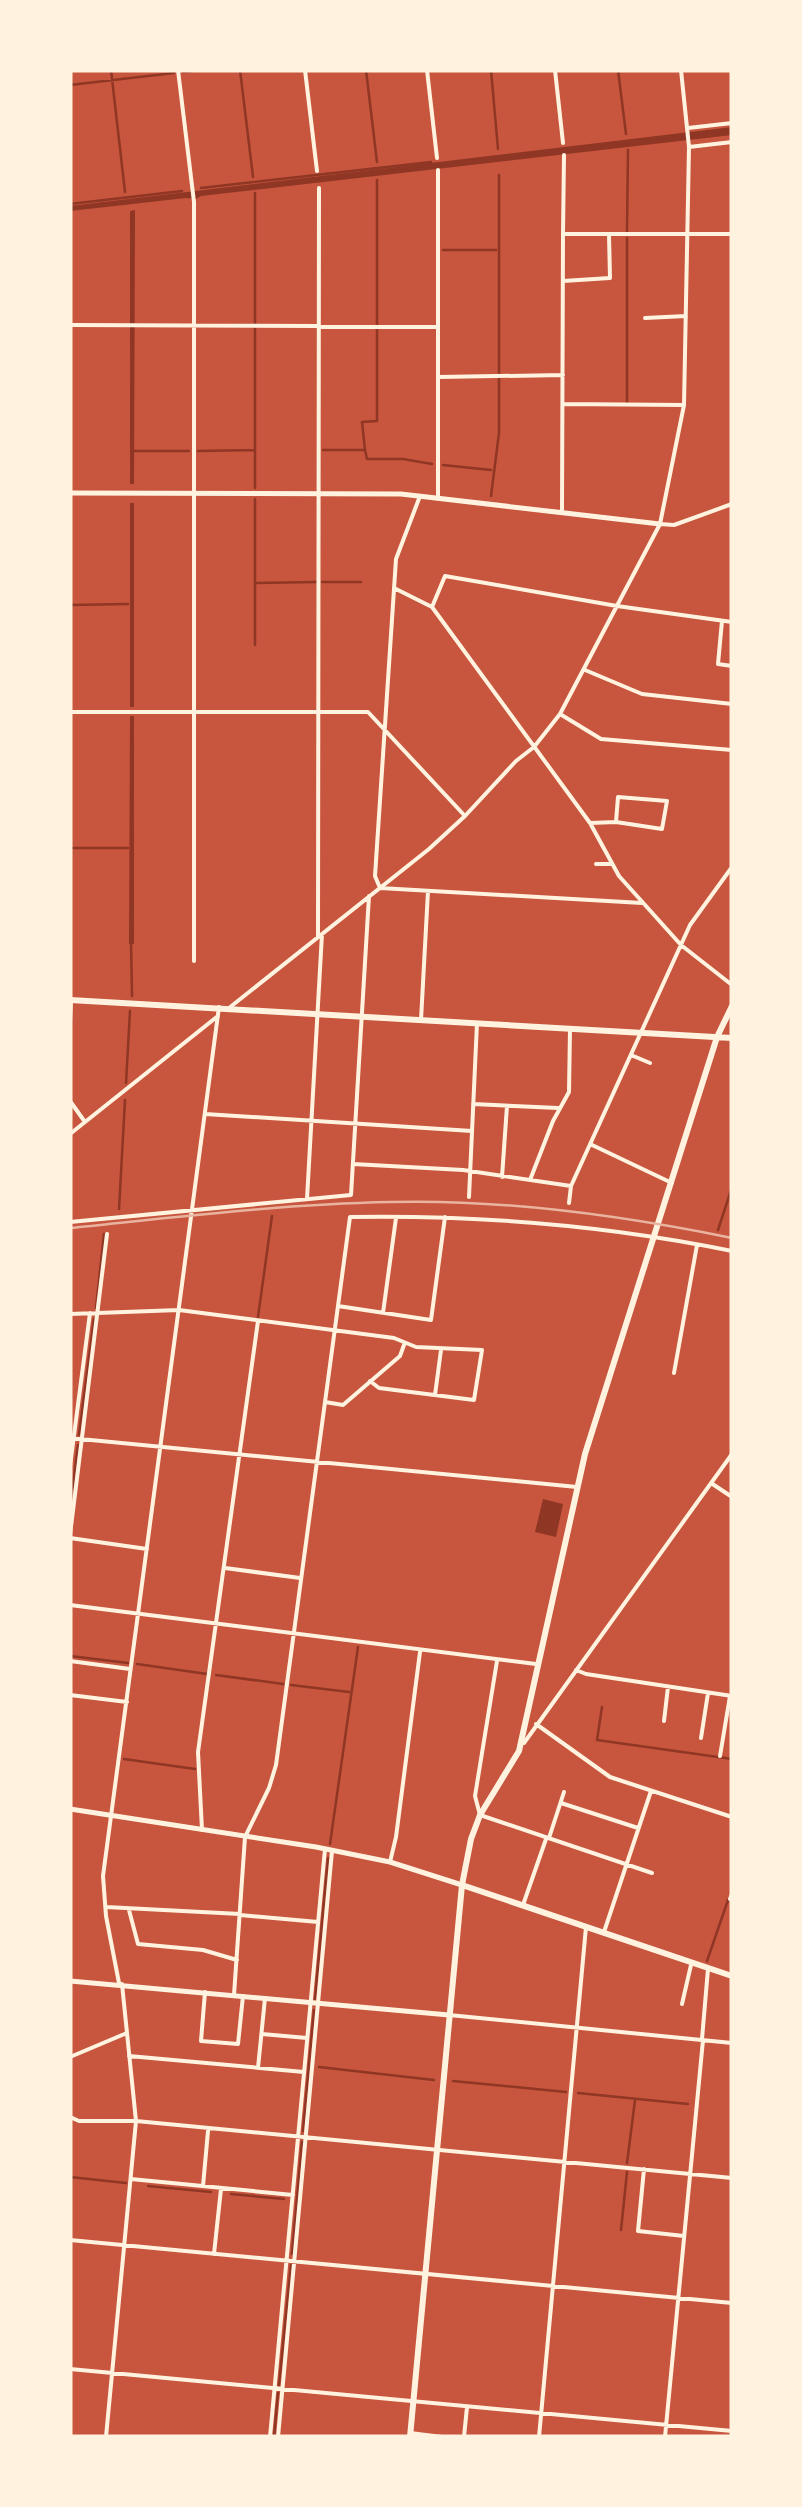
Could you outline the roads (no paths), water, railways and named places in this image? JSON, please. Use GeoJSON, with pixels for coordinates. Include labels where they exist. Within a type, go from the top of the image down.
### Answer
{"type":"FeatureCollection","features":[{"type":"Feature","properties":{"kind":"main road"},"geometry":{"type":"LineString","coordinates":[[70,1000],[219,1012],[230,1008],[732,1038]]}},
{"type":"Feature","properties":{"kind":"main road"},"geometry":{"type":"LineString","coordinates":[[410,2435],[462,1885],[471,1838],[480,1815],[518,1751],[577,1487],[717,1037],[732,1006]]}},
{"type":"Feature","properties":{"kind":"main road"},"geometry":{"type":"LineString","coordinates":[[462,1885],[732,1976]]}},
{"type":"Feature","properties":{"kind":"street"},"geometry":{"type":"LineString","coordinates":[[178,70],[194,202],[194,961]]}},
{"type":"Feature","properties":{"kind":"street"},"geometry":{"type":"LineString","coordinates":[[305,70],[317,171]]}},
{"type":"Feature","properties":{"kind":"street"},"geometry":{"type":"LineString","coordinates":[[427,70],[438,158]]}},
{"type":"Feature","properties":{"kind":"street"},"geometry":{"type":"LineString","coordinates":[[555,70],[563,142]]}},
{"type":"Feature","properties":{"kind":"street"},"geometry":{"type":"LineString","coordinates":[[230,1008],[465,816],[534,747],[560,714],[660,524],[684,405],[689,144],[681,70]]}},
{"type":"Feature","properties":{"kind":"street"},"geometry":{"type":"LineString","coordinates":[[688,129],[732,122]]}},
{"type":"Feature","properties":{"kind":"street"},"geometry":{"type":"LineString","coordinates":[[689,144],[732,142]]}},
{"type":"Feature","properties":{"kind":"street"},"geometry":{"type":"LineString","coordinates":[[562,512],[564,155]]}},
{"type":"Feature","properties":{"kind":"street"},"geometry":{"type":"LineString","coordinates":[[438,170],[438,498]]}},
{"type":"Feature","properties":{"kind":"street"},"geometry":{"type":"LineString","coordinates":[[307,1198],[320,936],[319,188]]}},
{"type":"Feature","properties":{"kind":"street"},"geometry":{"type":"LineString","coordinates":[[563,234],[732,234]]}},
{"type":"Feature","properties":{"kind":"street"},"geometry":{"type":"LineString","coordinates":[[563,280],[610,278],[610,234]]}},
{"type":"Feature","properties":{"kind":"street"},"geometry":{"type":"LineString","coordinates":[[645,318],[686,316]]}},
{"type":"Feature","properties":{"kind":"street"},"geometry":{"type":"LineString","coordinates":[[70,325],[438,327]]}},
{"type":"Feature","properties":{"kind":"street"},"geometry":{"type":"LineString","coordinates":[[438,377],[563,375]]}},
{"type":"Feature","properties":{"kind":"street"},"geometry":{"type":"LineString","coordinates":[[563,404],[684,405]]}},
{"type":"Feature","properties":{"kind":"street"},"geometry":{"type":"LineString","coordinates":[[70,494],[420,496],[674,525],[732,504]]}},
{"type":"Feature","properties":{"kind":"street"},"geometry":{"type":"LineString","coordinates":[[380,888],[376,876],[396,559],[420,496]]}},
{"type":"Feature","properties":{"kind":"street"},"geometry":{"type":"LineString","coordinates":[[432,607],[445,576],[732,622]]}},
{"type":"Feature","properties":{"kind":"street"},"geometry":{"type":"LineString","coordinates":[[394,588],[432,607],[590,823],[613,864],[642,903],[681,945],[732,984]]}},
{"type":"Feature","properties":{"kind":"street"},"geometry":{"type":"LineString","coordinates":[[722,621],[718,664],[732,666]]}},
{"type":"Feature","properties":{"kind":"street"},"geometry":{"type":"LineString","coordinates":[[584,670],[642,694],[732,704]]}},
{"type":"Feature","properties":{"kind":"street"},"geometry":{"type":"LineString","coordinates":[[70,712],[368,712],[465,816]]}},
{"type":"Feature","properties":{"kind":"street"},"geometry":{"type":"LineString","coordinates":[[560,714],[601,739],[732,750]]}},
{"type":"Feature","properties":{"kind":"street"},"geometry":{"type":"LineString","coordinates":[[590,823],[616,822],[662,830],[667,801],[618,798],[616,822]]}},
{"type":"Feature","properties":{"kind":"street"},"geometry":{"type":"LineString","coordinates":[[596,864],[613,864]]}},
{"type":"Feature","properties":{"kind":"street"},"geometry":{"type":"LineString","coordinates":[[569,1203],[571,1186],[690,926],[732,867]]}},
{"type":"Feature","properties":{"kind":"street"},"geometry":{"type":"LineString","coordinates":[[380,888],[642,903]]}},
{"type":"Feature","properties":{"kind":"street"},"geometry":{"type":"LineString","coordinates":[[420,1020],[428,891]]}},
{"type":"Feature","properties":{"kind":"street"},"geometry":{"type":"LineString","coordinates":[[70,1222],[351,1195],[370,896]]}},
{"type":"Feature","properties":{"kind":"street"},"geometry":{"type":"LineString","coordinates":[[70,1000],[70,1021]]}},
{"type":"Feature","properties":{"kind":"street"},"geometry":{"type":"LineString","coordinates":[[106,2437],[136,2122],[104,1876],[219,1012]]}},
{"type":"Feature","properties":{"kind":"street"},"geometry":{"type":"LineString","coordinates":[[70,1134],[219,1012]]}},
{"type":"Feature","properties":{"kind":"street"},"geometry":{"type":"LineString","coordinates":[[468,1196],[478,1023]]}},
{"type":"Feature","properties":{"kind":"street"},"geometry":{"type":"LineString","coordinates":[[530,1180],[568,1092],[570,1029]]}},
{"type":"Feature","properties":{"kind":"street"},"geometry":{"type":"LineString","coordinates":[[631,1055],[650,1063]]}},
{"type":"Feature","properties":{"kind":"street"},"geometry":{"type":"LineString","coordinates":[[70,1101],[85,1122]]}},
{"type":"Feature","properties":{"kind":"street"},"geometry":{"type":"LineString","coordinates":[[473,1104],[560,1108]]}},
{"type":"Feature","properties":{"kind":"street"},"geometry":{"type":"LineString","coordinates":[[502,1176],[507,1106]]}},
{"type":"Feature","properties":{"kind":"street"},"geometry":{"type":"LineString","coordinates":[[205,1114],[472,1131]]}},
{"type":"Feature","properties":{"kind":"street"},"geometry":{"type":"LineString","coordinates":[[590,1144],[672,1183]]}},
{"type":"Feature","properties":{"kind":"street"},"geometry":{"type":"LineString","coordinates":[[353,1164],[470,1172],[571,1186]]}},
{"type":"Feature","properties":{"kind":"street"},"geometry":{"type":"LineString","coordinates":[[383,1313],[396,1216]]}},
{"type":"Feature","properties":{"kind":"street"},"geometry":{"type":"LineString","coordinates":[[234,1995],[245,1836],[276,1765],[350,1217],[446,1217],[587,1226],[732,1251]]}},
{"type":"Feature","properties":{"kind":"street"},"geometry":{"type":"LineString","coordinates":[[338,1306],[432,1320],[446,1217]]}},
{"type":"Feature","properties":{"kind":"street"},"geometry":{"type":"LineString","coordinates":[[108,1234],[70,1537],[148,1548]]}},
{"type":"Feature","properties":{"kind":"street"},"geometry":{"type":"LineString","coordinates":[[674,1373],[697,1244]]}},
{"type":"Feature","properties":{"kind":"street"},"geometry":{"type":"LineString","coordinates":[[70,1314],[179,1310],[394,1338],[441,1350],[482,1350],[474,1400],[379,1388],[370,1381]]}},
{"type":"Feature","properties":{"kind":"street"},"geometry":{"type":"LineString","coordinates":[[70,1466],[90,1313]]}},
{"type":"Feature","properties":{"kind":"street"},"geometry":{"type":"LineString","coordinates":[[202,1830],[198,1752],[258,1321]]}},
{"type":"Feature","properties":{"kind":"street"},"geometry":{"type":"LineString","coordinates":[[324,1402],[342,1404],[400,1356],[405,1343]]}},
{"type":"Feature","properties":{"kind":"street"},"geometry":{"type":"LineString","coordinates":[[435,1395],[441,1350]]}},
{"type":"Feature","properties":{"kind":"street"},"geometry":{"type":"LineString","coordinates":[[72,1438],[577,1487]]}},
{"type":"Feature","properties":{"kind":"street"},"geometry":{"type":"LineString","coordinates":[[518,1751],[732,1454]]}},
{"type":"Feature","properties":{"kind":"street"},"geometry":{"type":"LineString","coordinates":[[711,1483],[732,1497]]}},
{"type":"Feature","properties":{"kind":"street"},"geometry":{"type":"LineString","coordinates":[[225,1568],[301,1578]]}},
{"type":"Feature","properties":{"kind":"street"},"geometry":{"type":"LineString","coordinates":[[70,1605],[538,1664]]}},
{"type":"Feature","properties":{"kind":"street"},"geometry":{"type":"LineString","coordinates":[[390,1862],[420,1652]]}},
{"type":"Feature","properties":{"kind":"street"},"geometry":{"type":"LineString","coordinates":[[70,1660],[131,1669]]}},
{"type":"Feature","properties":{"kind":"street"},"geometry":{"type":"LineString","coordinates":[[496,1661],[475,1796],[480,1815],[652,1873]]}},
{"type":"Feature","properties":{"kind":"street"},"geometry":{"type":"LineString","coordinates":[[576,1670],[731,1695],[720,1756]]}},
{"type":"Feature","properties":{"kind":"street"},"geometry":{"type":"LineString","coordinates":[[664,1722],[668,1686]]}},
{"type":"Feature","properties":{"kind":"street"},"geometry":{"type":"LineString","coordinates":[[701,1738],[708,1692]]}},
{"type":"Feature","properties":{"kind":"street"},"geometry":{"type":"LineString","coordinates":[[70,1695],[127,1702]]}},
{"type":"Feature","properties":{"kind":"street"},"geometry":{"type":"LineString","coordinates":[[536,1724],[610,1778],[732,1818]]}},
{"type":"Feature","properties":{"kind":"street"},"geometry":{"type":"LineString","coordinates":[[604,1932],[651,1791]]}},
{"type":"Feature","properties":{"kind":"street"},"geometry":{"type":"LineString","coordinates":[[523,1905],[564,1792]]}},
{"type":"Feature","properties":{"kind":"street"},"geometry":{"type":"LineString","coordinates":[[562,1803],[639,1828]]}},
{"type":"Feature","properties":{"kind":"street"},"geometry":{"type":"LineString","coordinates":[[70,1809],[329,1850],[390,1862],[462,1885]]}},
{"type":"Feature","properties":{"kind":"street"},"geometry":{"type":"LineString","coordinates":[[278,2437],[306,2137],[318,1922],[329,1850]]}},
{"type":"Feature","properties":{"kind":"street"},"geometry":{"type":"LineString","coordinates":[[270,2437],[307,2038],[329,1850]]}},
{"type":"Feature","properties":{"kind":"street"},"geometry":{"type":"LineString","coordinates":[[106,1908],[167,1909],[318,1922]]}},
{"type":"Feature","properties":{"kind":"street"},"geometry":{"type":"LineString","coordinates":[[130,1910],[138,1944],[203,1950],[237,1960]]}},
{"type":"Feature","properties":{"kind":"street"},"geometry":{"type":"LineString","coordinates":[[539,2437],[586,1927]]}},
{"type":"Feature","properties":{"kind":"street"},"geometry":{"type":"LineString","coordinates":[[682,2004],[692,1962]]}},
{"type":"Feature","properties":{"kind":"street"},"geometry":{"type":"LineString","coordinates":[[665,2437],[708,1968]]}},
{"type":"Feature","properties":{"kind":"street"},"geometry":{"type":"LineString","coordinates":[[70,1981],[732,2043]]}},
{"type":"Feature","properties":{"kind":"street"},"geometry":{"type":"LineString","coordinates":[[206,1992],[201,2040],[238,2044],[243,1996]]}},
{"type":"Feature","properties":{"kind":"street"},"geometry":{"type":"LineString","coordinates":[[258,2068],[265,1998]]}},
{"type":"Feature","properties":{"kind":"street"},"geometry":{"type":"LineString","coordinates":[[70,2057],[127,2033]]}},
{"type":"Feature","properties":{"kind":"street"},"geometry":{"type":"LineString","coordinates":[[262,2034],[307,2038]]}},
{"type":"Feature","properties":{"kind":"street"},"geometry":{"type":"LineString","coordinates":[[130,2056],[304,2072]]}},
{"type":"Feature","properties":{"kind":"street"},"geometry":{"type":"LineString","coordinates":[[70,2118],[732,2178]]}},
{"type":"Feature","properties":{"kind":"street"},"geometry":{"type":"LineString","coordinates":[[202,2186],[208,2129]]}},
{"type":"Feature","properties":{"kind":"street"},"geometry":{"type":"LineString","coordinates":[[644,2170],[638,2231],[684,2236]]}},
{"type":"Feature","properties":{"kind":"street"},"geometry":{"type":"LineString","coordinates":[[131,2179],[293,2196]]}},
{"type":"Feature","properties":{"kind":"street"},"geometry":{"type":"LineString","coordinates":[[214,2254],[221,2189]]}},
{"type":"Feature","properties":{"kind":"street"},"geometry":{"type":"LineString","coordinates":[[70,2240],[732,2303]]}},
{"type":"Feature","properties":{"kind":"street"},"geometry":{"type":"LineString","coordinates":[[70,2369],[732,2431]]}},
{"type":"Feature","properties":{"kind":"street"},"geometry":{"type":"LineString","coordinates":[[464,2437],[468,2405]]}},
{"type":"Feature","properties":{"kind":"street"},"geometry":{"type":"LineString","coordinates":[[410,2435],[442,2437]]}},
{"type":"Feature","properties":{"kind":"waterway"},"geometry":{"type":"LineString","coordinates":[[111,70],[125,192]]}},
{"type":"Feature","properties":{"kind":"waterway"},"geometry":{"type":"LineString","coordinates":[[183,72],[202,70]]}},
{"type":"Feature","properties":{"kind":"waterway"},"geometry":{"type":"LineString","coordinates":[[240,70],[253,177]]}},
{"type":"Feature","properties":{"kind":"waterway"},"geometry":{"type":"LineString","coordinates":[[366,70],[377,162]]}},
{"type":"Feature","properties":{"kind":"waterway"},"geometry":{"type":"LineString","coordinates":[[491,70],[498,149]]}},
{"type":"Feature","properties":{"kind":"waterway"},"geometry":{"type":"LineString","coordinates":[[618,70],[626,134]]}},
{"type":"Feature","properties":{"kind":"waterway"},"geometry":{"type":"LineString","coordinates":[[70,85],[174,73]]}},
{"type":"Feature","properties":{"kind":"waterway"},"geometry":{"type":"LineString","coordinates":[[627,231],[628,150]]}},
{"type":"Feature","properties":{"kind":"waterway"},"geometry":{"type":"LineString","coordinates":[[201,188],[431,162]]}},
{"type":"Feature","properties":{"kind":"waterway"},"geometry":{"type":"LineString","coordinates":[[499,175],[499,374]]}},
{"type":"Feature","properties":{"kind":"waterway"},"geometry":{"type":"LineString","coordinates":[[377,180],[377,325]]}},
{"type":"Feature","properties":{"kind":"waterway"},"geometry":{"type":"LineString","coordinates":[[70,204],[182,191]]}},
{"type":"Feature","properties":{"kind":"waterway"},"geometry":{"type":"LineString","coordinates":[[255,193],[255,323]]}},
{"type":"Feature","properties":{"kind":"waterway"},"geometry":{"type":"LineString","coordinates":[[627,238],[627,402]]}},
{"type":"Feature","properties":{"kind":"waterway"},"geometry":{"type":"LineString","coordinates":[[443,250],[496,250]]}},
{"type":"Feature","properties":{"kind":"waterway"},"geometry":{"type":"LineString","coordinates":[[255,329],[255,488]]}},
{"type":"Feature","properties":{"kind":"waterway"},"geometry":{"type":"LineString","coordinates":[[365,450],[362,422],[377,421],[377,329]]}},
{"type":"Feature","properties":{"kind":"waterway"},"geometry":{"type":"LineString","coordinates":[[491,496],[499,433],[499,378]]}},
{"type":"Feature","properties":{"kind":"waterway"},"geometry":{"type":"LineString","coordinates":[[198,451],[255,450]]}},
{"type":"Feature","properties":{"kind":"waterway"},"geometry":{"type":"LineString","coordinates":[[323,450],[365,450],[367,459],[432,464]]}},
{"type":"Feature","properties":{"kind":"waterway"},"geometry":{"type":"LineString","coordinates":[[134,451],[189,451]]}},
{"type":"Feature","properties":{"kind":"waterway"},"geometry":{"type":"LineString","coordinates":[[443,465],[491,470]]}},
{"type":"Feature","properties":{"kind":"waterway"},"geometry":{"type":"LineString","coordinates":[[255,499],[255,645]]}},
{"type":"Feature","properties":{"kind":"waterway"},"geometry":{"type":"LineString","coordinates":[[256,583],[316,582]]}},
{"type":"Feature","properties":{"kind":"waterway"},"geometry":{"type":"LineString","coordinates":[[322,582],[361,582]]}},
{"type":"Feature","properties":{"kind":"waterway"},"geometry":{"type":"LineString","coordinates":[[70,605],[128,604]]}},
{"type":"Feature","properties":{"kind":"waterway"},"geometry":{"type":"LineString","coordinates":[[70,848],[128,848]]}},
{"type":"Feature","properties":{"kind":"waterway"},"geometry":{"type":"LineString","coordinates":[[131,942],[132,996]]}},
{"type":"Feature","properties":{"kind":"waterway"},"geometry":{"type":"LineString","coordinates":[[126,1083],[130,1011]]}},
{"type":"Feature","properties":{"kind":"waterway"},"geometry":{"type":"LineString","coordinates":[[119,1209],[125,1100]]}},
{"type":"Feature","properties":{"kind":"waterway"},"geometry":{"type":"LineString","coordinates":[[718,1230],[732,1187]]}},
{"type":"Feature","properties":{"kind":"waterway"},"geometry":{"type":"LineString","coordinates":[[258,1317],[272,1216]]}},
{"type":"Feature","properties":{"kind":"waterway"},"geometry":{"type":"LineString","coordinates":[[96,1308],[104,1234]]}},
{"type":"Feature","properties":{"kind":"waterway"},"geometry":{"type":"LineString","coordinates":[[79,1435],[94,1319]]}},
{"type":"Feature","properties":{"kind":"waterway"},"geometry":{"type":"LineString","coordinates":[[70,1508],[78,1445]]}},
{"type":"Feature","properties":{"kind":"waterway"},"geometry":{"type":"LineString","coordinates":[[330,1844],[358,1647]]}},
{"type":"Feature","properties":{"kind":"waterway"},"geometry":{"type":"LineString","coordinates":[[70,1656],[128,1663]]}},
{"type":"Feature","properties":{"kind":"waterway"},"geometry":{"type":"LineString","coordinates":[[137,1664],[207,1674]]}},
{"type":"Feature","properties":{"kind":"waterway"},"geometry":{"type":"LineString","coordinates":[[216,1675],[283,1684]]}},
{"type":"Feature","properties":{"kind":"waterway"},"geometry":{"type":"LineString","coordinates":[[291,1685],[349,1692]]}},
{"type":"Feature","properties":{"kind":"waterway"},"geometry":{"type":"LineString","coordinates":[[602,1707],[597,1740],[732,1759]]}},
{"type":"Feature","properties":{"kind":"waterway"},"geometry":{"type":"LineString","coordinates":[[124,1759],[195,1769]]}},
{"type":"Feature","properties":{"kind":"waterway"},"geometry":{"type":"LineString","coordinates":[[315,1999],[328,1858]]}},
{"type":"Feature","properties":{"kind":"waterway"},"geometry":{"type":"LineString","coordinates":[[707,1961],[728,1900]]}},
{"type":"Feature","properties":{"kind":"waterway"},"geometry":{"type":"LineString","coordinates":[[303,2131],[314,2010]]}},
{"type":"Feature","properties":{"kind":"waterway"},"geometry":{"type":"LineString","coordinates":[[319,2067],[434,2080]]}},
{"type":"Feature","properties":{"kind":"waterway"},"geometry":{"type":"LineString","coordinates":[[453,2081],[566,2092]]}},
{"type":"Feature","properties":{"kind":"waterway"},"geometry":{"type":"LineString","coordinates":[[578,2093],[688,2104]]}},
{"type":"Feature","properties":{"kind":"waterway"},"geometry":{"type":"LineString","coordinates":[[627,2163],[635,2100]]}},
{"type":"Feature","properties":{"kind":"waterway"},"geometry":{"type":"LineString","coordinates":[[292,2254],[302,2142]]}},
{"type":"Feature","properties":{"kind":"waterway"},"geometry":{"type":"LineString","coordinates":[[621,2230],[627,2172]]}},
{"type":"Feature","properties":{"kind":"waterway"},"geometry":{"type":"LineString","coordinates":[[70,2177],[126,2183]]}},
{"type":"Feature","properties":{"kind":"waterway"},"geometry":{"type":"LineString","coordinates":[[148,2186],[211,2192]]}},
{"type":"Feature","properties":{"kind":"waterway"},"geometry":{"type":"LineString","coordinates":[[231,2194],[284,2199]]}},
{"type":"Feature","properties":{"kind":"waterway"},"geometry":{"type":"LineString","coordinates":[[279,2385],[291,2265]]}},
{"type":"Feature","properties":{"kind":"waterway"},"geometry":{"type":"LineString","coordinates":[[274,2437],[278,2393]]}},
{"type":"Feature","properties":{"kind":"railway"},"geometry":{"type":"LineString","coordinates":[[70,1228],[270,1208],[433,1202],[562,1210],[732,1238]]}}]}
